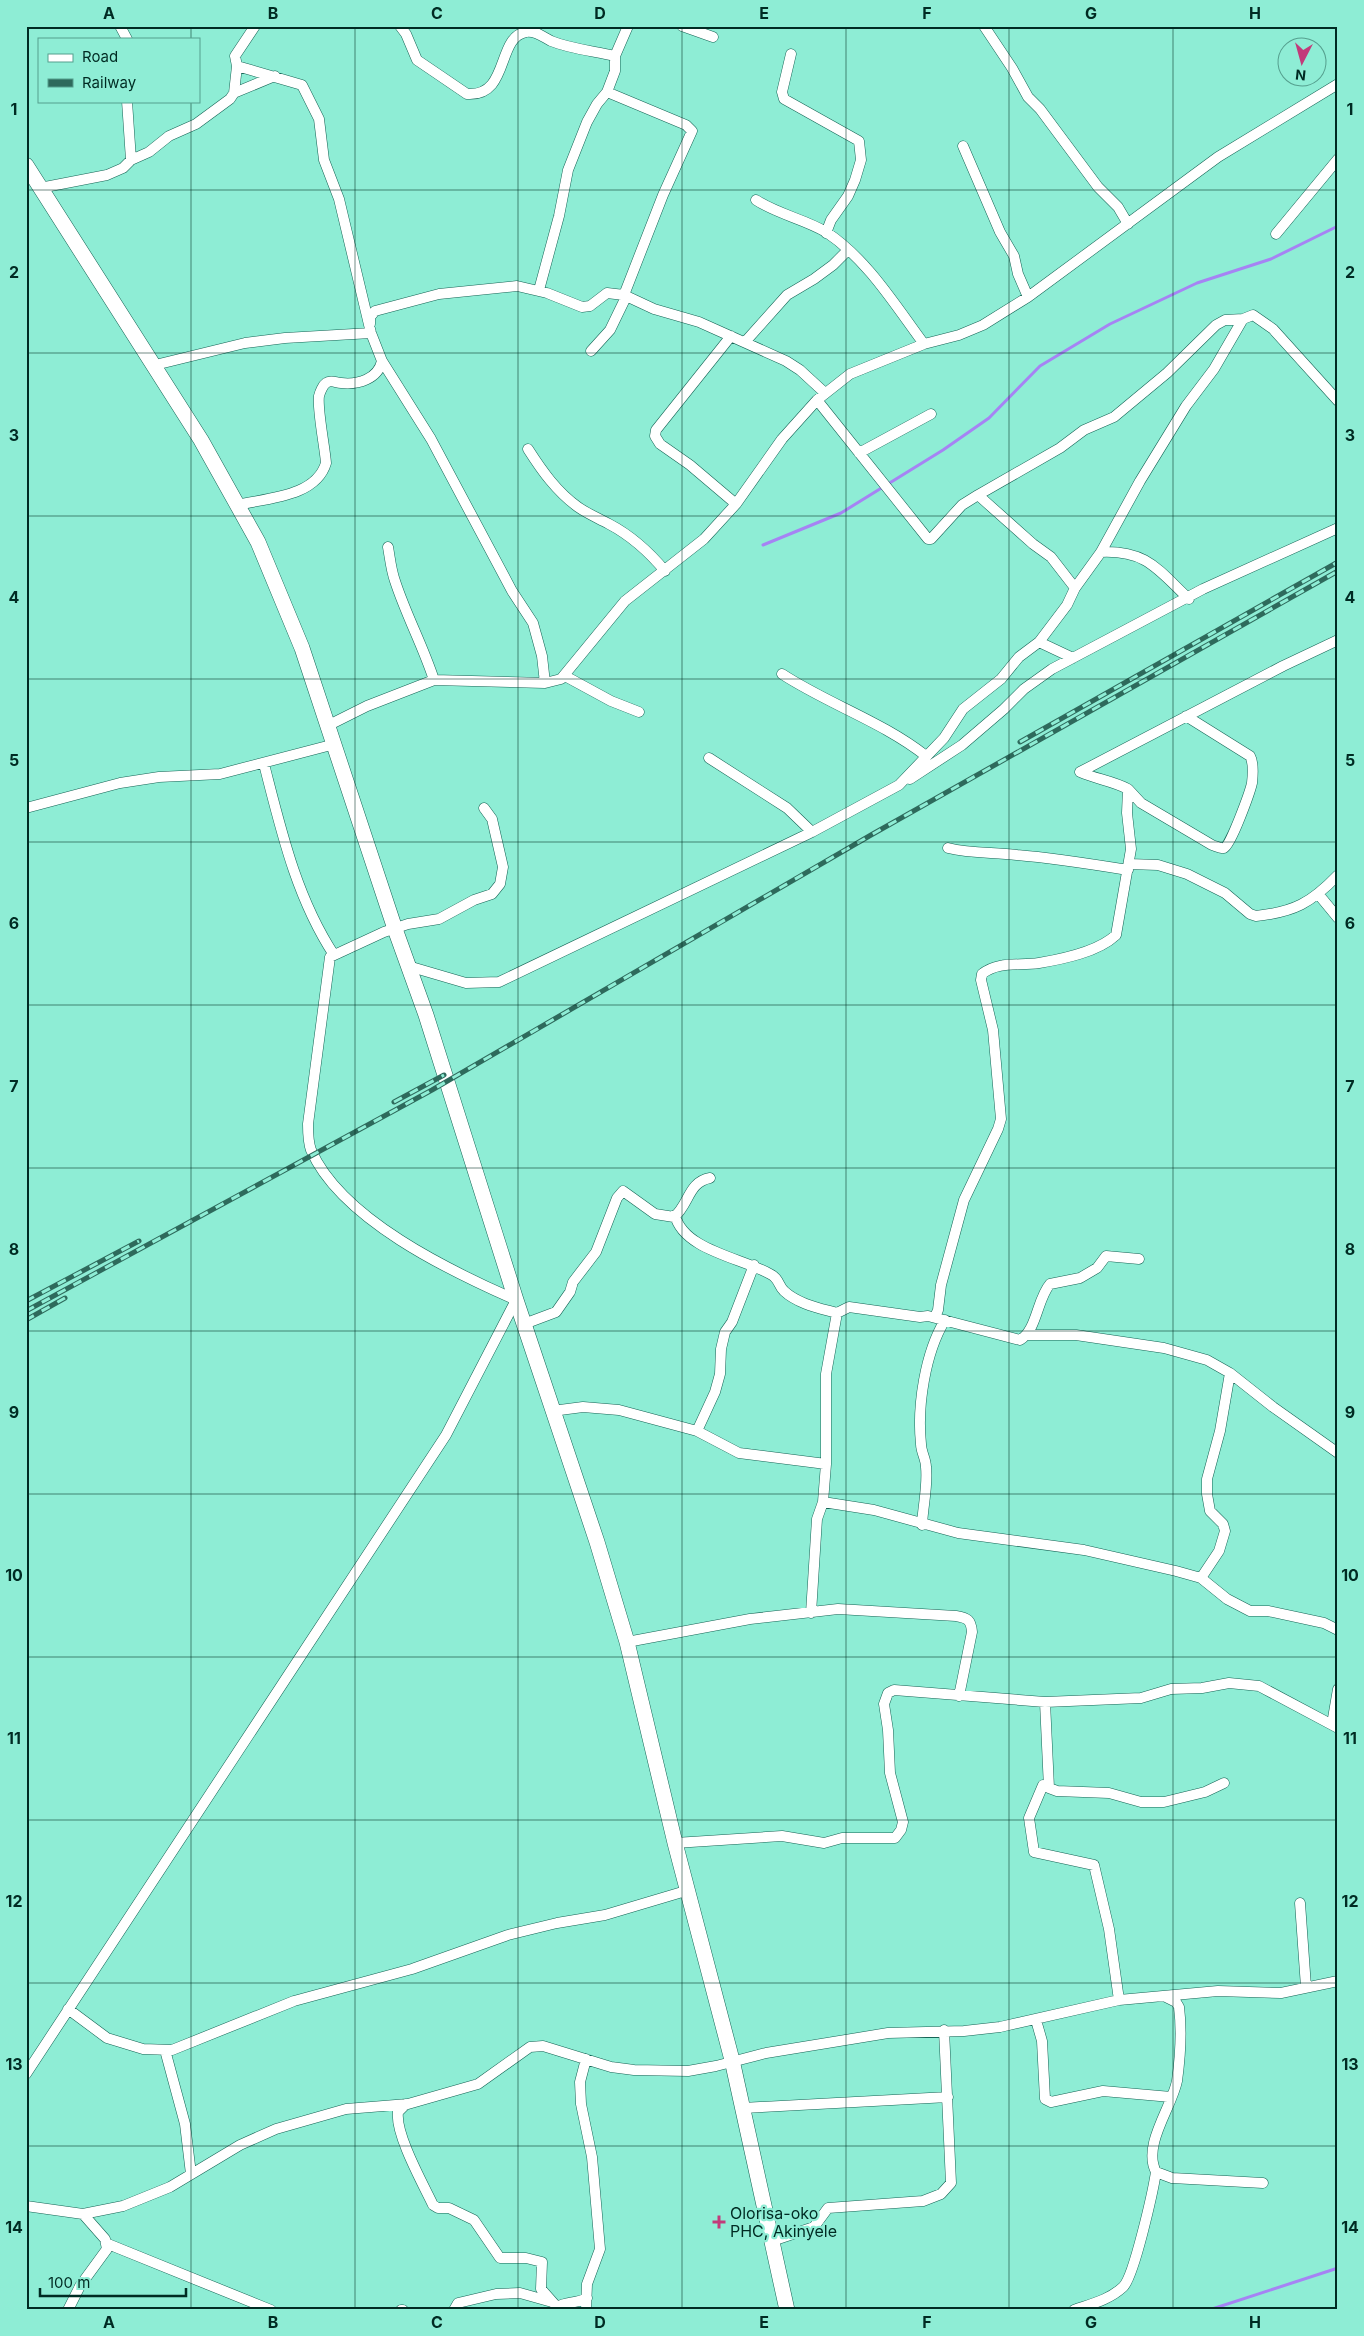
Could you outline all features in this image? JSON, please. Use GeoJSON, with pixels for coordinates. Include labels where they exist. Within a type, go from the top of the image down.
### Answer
{"type":"FeatureCollection","features":[{"type":"Feature","properties":{"kind":"main road"},"geometry":{"type":"LineString","coordinates":[[26,165],[201,440],[258,542],[302,648],[395,929],[426,1015],[552,1411],[597,1542],[626,1642],[675,1843],[689,1890],[732,2060],[787,2310]]}},
{"type":"Feature","properties":{"kind":"street"},"geometry":{"type":"LineString","coordinates":[[120,26],[126,38]]}},
{"type":"Feature","properties":{"kind":"street"},"geometry":{"type":"LineString","coordinates":[[234,93],[237,66],[235,56],[255,26]]}},
{"type":"Feature","properties":{"kind":"street"},"geometry":{"type":"LineString","coordinates":[[400,26],[406,34],[417,60],[466,94],[475,94],[494,83],[513,41],[519,34],[527,32],[560,44],[615,56]]}},
{"type":"Feature","properties":{"kind":"street"},"geometry":{"type":"LineString","coordinates":[[539,290],[559,216],[568,170],[587,122],[606,92],[615,71],[615,56],[628,26]]}},
{"type":"Feature","properties":{"kind":"street"},"geometry":{"type":"LineString","coordinates":[[682,26],[713,37]]}},
{"type":"Feature","properties":{"kind":"street"},"geometry":{"type":"LineString","coordinates":[[984,26],[1012,68],[1030,100],[1040,109],[1098,187],[1118,207],[1128,224]]}},
{"type":"Feature","properties":{"kind":"street"},"geometry":{"type":"LineString","coordinates":[[792,54],[782,92],[784,99],[839,131],[852,135],[859,141],[862,152],[848,196],[831,220],[826,233]]}},
{"type":"Feature","properties":{"kind":"street"},"geometry":{"type":"LineString","coordinates":[[237,66],[302,85],[319,119],[324,160],[339,199],[371,333],[382,361],[431,439],[512,591],[533,623],[542,656],[545,683]]}},
{"type":"Feature","properties":{"kind":"street"},"geometry":{"type":"LineString","coordinates":[[40,188],[107,175],[123,168],[169,136],[196,124],[226,103],[234,93],[275,76]]}},
{"type":"Feature","properties":{"kind":"street"},"geometry":{"type":"LineString","coordinates":[[329,725],[367,706],[434,680],[545,683],[561,680],[625,601],[704,539],[736,504],[782,439],[821,396],[850,374],[924,344],[959,336],[983,325],[1028,297],[1218,157],[1338,84]]}},
{"type":"Feature","properties":{"kind":"street"},"geometry":{"type":"LineString","coordinates":[[591,351],[610,330],[625,296],[663,195],[692,131],[686,125],[606,92]]}},
{"type":"Feature","properties":{"kind":"street"},"geometry":{"type":"LineString","coordinates":[[127,102],[132,160]]}},
{"type":"Feature","properties":{"kind":"street"},"geometry":{"type":"LineString","coordinates":[[963,146],[1000,232],[1014,256],[1018,274],[1028,297]]}},
{"type":"Feature","properties":{"kind":"street"},"geometry":{"type":"LineString","coordinates":[[1276,234],[1338,159]]}},
{"type":"Feature","properties":{"kind":"street"},"geometry":{"type":"LineString","coordinates":[[756,200],[765,206],[795,216],[826,233],[848,250],[874,276],[924,344]]}},
{"type":"Feature","properties":{"kind":"street"},"geometry":{"type":"LineString","coordinates":[[745,342],[786,295],[814,279],[833,265],[848,250]]}},
{"type":"Feature","properties":{"kind":"street"},"geometry":{"type":"LineString","coordinates":[[371,333],[370,317],[375,311],[439,294],[517,286],[539,290],[582,307],[590,306],[607,293],[625,296],[654,309],[699,322],[786,360],[800,370],[821,396],[860,453],[930,540],[962,505],[1060,448],[1084,430],[1114,416],[1167,373],[1216,325],[1225,320],[1243,319],[1253,315],[1273,329],[1338,401]]}},
{"type":"Feature","properties":{"kind":"street"},"geometry":{"type":"LineString","coordinates":[[899,785],[944,738],[963,709],[1001,679],[1020,657],[1039,642],[1067,605],[1074,588],[1102,552],[1140,481],[1186,406],[1214,369],[1243,319]]}},
{"type":"Feature","properties":{"kind":"street"},"geometry":{"type":"LineString","coordinates":[[155,365],[245,343],[285,338],[371,333]]}},
{"type":"Feature","properties":{"kind":"street"},"geometry":{"type":"LineString","coordinates":[[731,336],[656,430],[655,436],[660,444],[736,504]]}},
{"type":"Feature","properties":{"kind":"street"},"geometry":{"type":"LineString","coordinates":[[237,505],[296,491],[312,485],[323,472],[326,463],[319,403],[323,386],[327,382],[354,383],[374,376],[379,371],[382,361]]}},
{"type":"Feature","properties":{"kind":"street"},"geometry":{"type":"LineString","coordinates":[[860,453],[931,414]]}},
{"type":"Feature","properties":{"kind":"street"},"geometry":{"type":"LineString","coordinates":[[528,449],[545,475],[563,495],[589,515],[610,525],[632,540],[653,557],[665,571]]}},
{"type":"Feature","properties":{"kind":"street"},"geometry":{"type":"LineString","coordinates":[[978,495],[1033,544],[1051,557],[1074,588]]}},
{"type":"Feature","properties":{"kind":"street"},"geometry":{"type":"LineString","coordinates":[[408,966],[466,983],[499,982],[812,832],[899,785],[962,744],[1004,710],[1024,688],[1052,669],[1189,599],[1203,589],[1338,528]]}},
{"type":"Feature","properties":{"kind":"street"},"geometry":{"type":"LineString","coordinates":[[388,547],[394,579],[406,612],[418,633],[434,680]]}},
{"type":"Feature","properties":{"kind":"street"},"geometry":{"type":"LineString","coordinates":[[1102,552],[1123,551],[1146,560],[1189,599]]}},
{"type":"Feature","properties":{"kind":"street"},"geometry":{"type":"LineString","coordinates":[[1186,716],[1250,756],[1253,761],[1252,784],[1233,835],[1227,845],[1220,848],[1141,803],[1128,789],[1115,782],[1104,782],[1080,772],[1186,716],[1283,666],[1338,640]]}},
{"type":"Feature","properties":{"kind":"street"},"geometry":{"type":"LineString","coordinates":[[1039,642],[1073,658]]}},
{"type":"Feature","properties":{"kind":"street"},"geometry":{"type":"LineString","coordinates":[[782,674],[811,692],[906,740],[926,756]]}},
{"type":"Feature","properties":{"kind":"street"},"geometry":{"type":"LineString","coordinates":[[565,676],[611,701],[639,712]]}},
{"type":"Feature","properties":{"kind":"street"},"geometry":{"type":"LineString","coordinates":[[26,808],[120,783],[159,777],[220,774],[335,744]]}},
{"type":"Feature","properties":{"kind":"street"},"geometry":{"type":"LineString","coordinates":[[709,758],[787,808],[812,832]]}},
{"type":"Feature","properties":{"kind":"street"},"geometry":{"type":"LineString","coordinates":[[264,764],[286,850],[320,933],[334,955]]}},
{"type":"Feature","properties":{"kind":"street"},"geometry":{"type":"LineString","coordinates":[[922,1525],[927,1487],[926,1464],[921,1447],[921,1396],[940,1319],[938,1310],[941,1285],[964,1200],[1001,1119],[993,1030],[981,980],[982,974],[990,967],[1038,963],[1079,953],[1109,941],[1116,935],[1131,849],[1127,813],[1128,789]]}},
{"type":"Feature","properties":{"kind":"street"},"geometry":{"type":"LineString","coordinates":[[26,2074],[446,1435],[516,1300],[457,1274],[373,1221],[351,1202],[320,1168],[310,1148],[308,1124],[326,968],[330,957],[395,929],[439,918],[496,890],[504,874],[503,867],[492,819],[484,808]]}},
{"type":"Feature","properties":{"kind":"street"},"geometry":{"type":"LineString","coordinates":[[948,848],[976,854],[1014,854],[1128,867],[1158,865],[1188,874],[1225,893],[1243,910],[1256,916],[1306,904],[1319,895],[1338,876]]}},
{"type":"Feature","properties":{"kind":"street"},"geometry":{"type":"LineString","coordinates":[[1319,895],[1338,918]]}},
{"type":"Feature","properties":{"kind":"street"},"geometry":{"type":"LineString","coordinates":[[524,1324],[556,1312],[570,1292],[573,1282],[596,1252],[617,1198],[624,1191],[655,1214],[669,1217],[675,1215],[692,1188],[701,1179],[710,1178]]}},
{"type":"Feature","properties":{"kind":"street"},"geometry":{"type":"LineString","coordinates":[[675,1215],[679,1227],[697,1243],[754,1265],[775,1276],[783,1289],[812,1306],[837,1313],[849,1307],[940,1319],[1020,1340],[1026,1334],[1042,1297],[1050,1284],[1080,1278],[1098,1268],[1106,1256],[1139,1259]]}},
{"type":"Feature","properties":{"kind":"street"},"geometry":{"type":"LineString","coordinates":[[697,1431],[715,1392],[720,1374],[721,1349],[725,1332],[732,1322],[754,1265]]}},
{"type":"Feature","properties":{"kind":"street"},"geometry":{"type":"LineString","coordinates":[[811,1613],[818,1519],[823,1502],[826,1464],[826,1374],[837,1313]]}},
{"type":"Feature","properties":{"kind":"street"},"geometry":{"type":"LineString","coordinates":[[1026,1334],[1076,1334],[1164,1348],[1207,1360],[1230,1373],[1273,1407],[1338,1453]]}},
{"type":"Feature","properties":{"kind":"street"},"geometry":{"type":"LineString","coordinates":[[1201,1578],[1206,1568],[1217,1555],[1225,1530],[1225,1527],[1210,1511],[1206,1494],[1207,1479],[1228,1395],[1230,1373]]}},
{"type":"Feature","properties":{"kind":"street"},"geometry":{"type":"LineString","coordinates":[[552,1411],[583,1407],[619,1410],[697,1431],[739,1454],[826,1464]]}},
{"type":"Feature","properties":{"kind":"street"},"geometry":{"type":"LineString","coordinates":[[823,1502],[874,1510],[958,1534],[1084,1550],[1201,1578],[1227,1598],[1250,1612],[1268,1611],[1324,1623],[1338,1630]]}},
{"type":"Feature","properties":{"kind":"street"},"geometry":{"type":"LineString","coordinates":[[626,1642],[750,1619],[838,1609],[870,1609],[968,1618],[971,1623],[972,1632],[959,1696]]}},
{"type":"Feature","properties":{"kind":"street"},"geometry":{"type":"LineString","coordinates":[[675,1843],[782,1836],[824,1843],[842,1838],[895,1838],[901,1830],[903,1822],[890,1773],[885,1699],[888,1693],[894,1690],[903,1689],[959,1696],[1045,1702],[1141,1698],[1170,1689],[1202,1688],[1229,1683],[1247,1684],[1259,1686],[1335,1726],[1338,1689]]}},
{"type":"Feature","properties":{"kind":"street"},"geometry":{"type":"LineString","coordinates":[[1045,1702],[1049,1788],[1057,1791],[1109,1793],[1141,1802],[1164,1802],[1212,1790],[1224,1783]]}},
{"type":"Feature","properties":{"kind":"street"},"geometry":{"type":"LineString","coordinates":[[1043,1785],[1029,1818],[1034,1852],[1094,1865],[1109,1929],[1118,2000]]}},
{"type":"Feature","properties":{"kind":"street"},"geometry":{"type":"LineString","coordinates":[[68,2009],[107,2038],[144,2049],[172,2050],[294,2001],[412,1969],[508,1935],[557,1923],[605,1915],[689,1890]]}},
{"type":"Feature","properties":{"kind":"street"},"geometry":{"type":"LineString","coordinates":[[1300,1903],[1306,1987]]}},
{"type":"Feature","properties":{"kind":"street"},"geometry":{"type":"LineString","coordinates":[[26,2206],[83,2214],[124,2206],[170,2187],[240,2145],[276,2129],[346,2109],[406,2104],[478,2084],[530,2047],[542,2046],[634,2070],[688,2071],[766,2053],[888,2033],[1000,2027],[1118,2000],[1218,1991],[1281,1993],[1338,1981]]}},
{"type":"Feature","properties":{"kind":"street"},"geometry":{"type":"LineString","coordinates":[[1074,2310],[1106,2299],[1124,2286],[1130,2275],[1149,2209],[1156,2172],[1152,2162],[1154,2146],[1159,2126],[1176,2081],[1179,2011],[1176,2002],[1161,1995]]}},
{"type":"Feature","properties":{"kind":"street"},"geometry":{"type":"LineString","coordinates":[[1036,2020],[1042,2041],[1044,2099],[1051,2102],[1102,2091],[1171,2097]]}},
{"type":"Feature","properties":{"kind":"street"},"geometry":{"type":"LineString","coordinates":[[772,2241],[814,2227],[828,2208],[923,2201],[941,2194],[951,2183],[944,2030]]}},
{"type":"Feature","properties":{"kind":"street"},"geometry":{"type":"LineString","coordinates":[[165,2050],[184,2124],[192,2174]]}},
{"type":"Feature","properties":{"kind":"street"},"geometry":{"type":"LineString","coordinates":[[586,2059],[580,2082],[581,2104],[592,2157],[600,2249],[587,2284],[586,2310]]}},
{"type":"Feature","properties":{"kind":"street"},"geometry":{"type":"LineString","coordinates":[[743,2108],[948,2096]]}},
{"type":"Feature","properties":{"kind":"street"},"geometry":{"type":"LineString","coordinates":[[406,2104],[398,2112],[398,2122],[411,2163],[433,2205],[438,2208],[449,2208],[474,2220],[500,2258],[526,2258],[542,2262],[542,2289],[558,2307],[565,2302],[577,2303],[587,2298]]}},
{"type":"Feature","properties":{"kind":"street"},"geometry":{"type":"LineString","coordinates":[[1156,2172],[1172,2178],[1262,2183]]}},
{"type":"Feature","properties":{"kind":"street"},"geometry":{"type":"LineString","coordinates":[[83,2214],[108,2244],[271,2310]]}},
{"type":"Feature","properties":{"kind":"street"},"geometry":{"type":"LineString","coordinates":[[68,2310],[80,2286],[101,2258],[108,2244]]}},
{"type":"Feature","properties":{"kind":"street"},"geometry":{"type":"LineString","coordinates":[[454,2310],[458,2303],[496,2294],[530,2294],[553,2302]]}},
{"type":"Feature","properties":{"kind":"waterway"},"geometry":{"type":"LineString","coordinates":[[763,545],[841,513],[943,450],[989,418],[1040,366],[1110,324],[1197,283],[1271,259],[1338,226]]}},
{"type":"Feature","properties":{"kind":"waterway"},"geometry":{"type":"LineString","coordinates":[[1209,2310],[1338,2268]]}},
{"type":"Feature","properties":{"kind":"railway"},"geometry":{"type":"LineString","coordinates":[[1020,742],[1338,562]]}},
{"type":"Feature","properties":{"kind":"railway"},"geometry":{"type":"LineString","coordinates":[[26,1311],[432,1090],[871,835],[1338,571]]}},
{"type":"Feature","properties":{"kind":"railway"},"geometry":{"type":"LineString","coordinates":[[394,1102],[444,1075]]}},
{"type":"Feature","properties":{"kind":"railway"},"geometry":{"type":"LineString","coordinates":[[26,1301],[139,1241]]}},
{"type":"Feature","properties":{"kind":"railway"},"geometry":{"type":"LineString","coordinates":[[26,1320],[65,1298]]}},
{"type":"Feature","properties":{"kind":"place","name":"Olorisa-oko PHC, Akinyele"},"geometry":{"type":"Point","coordinates":[719,2222]}}]}
